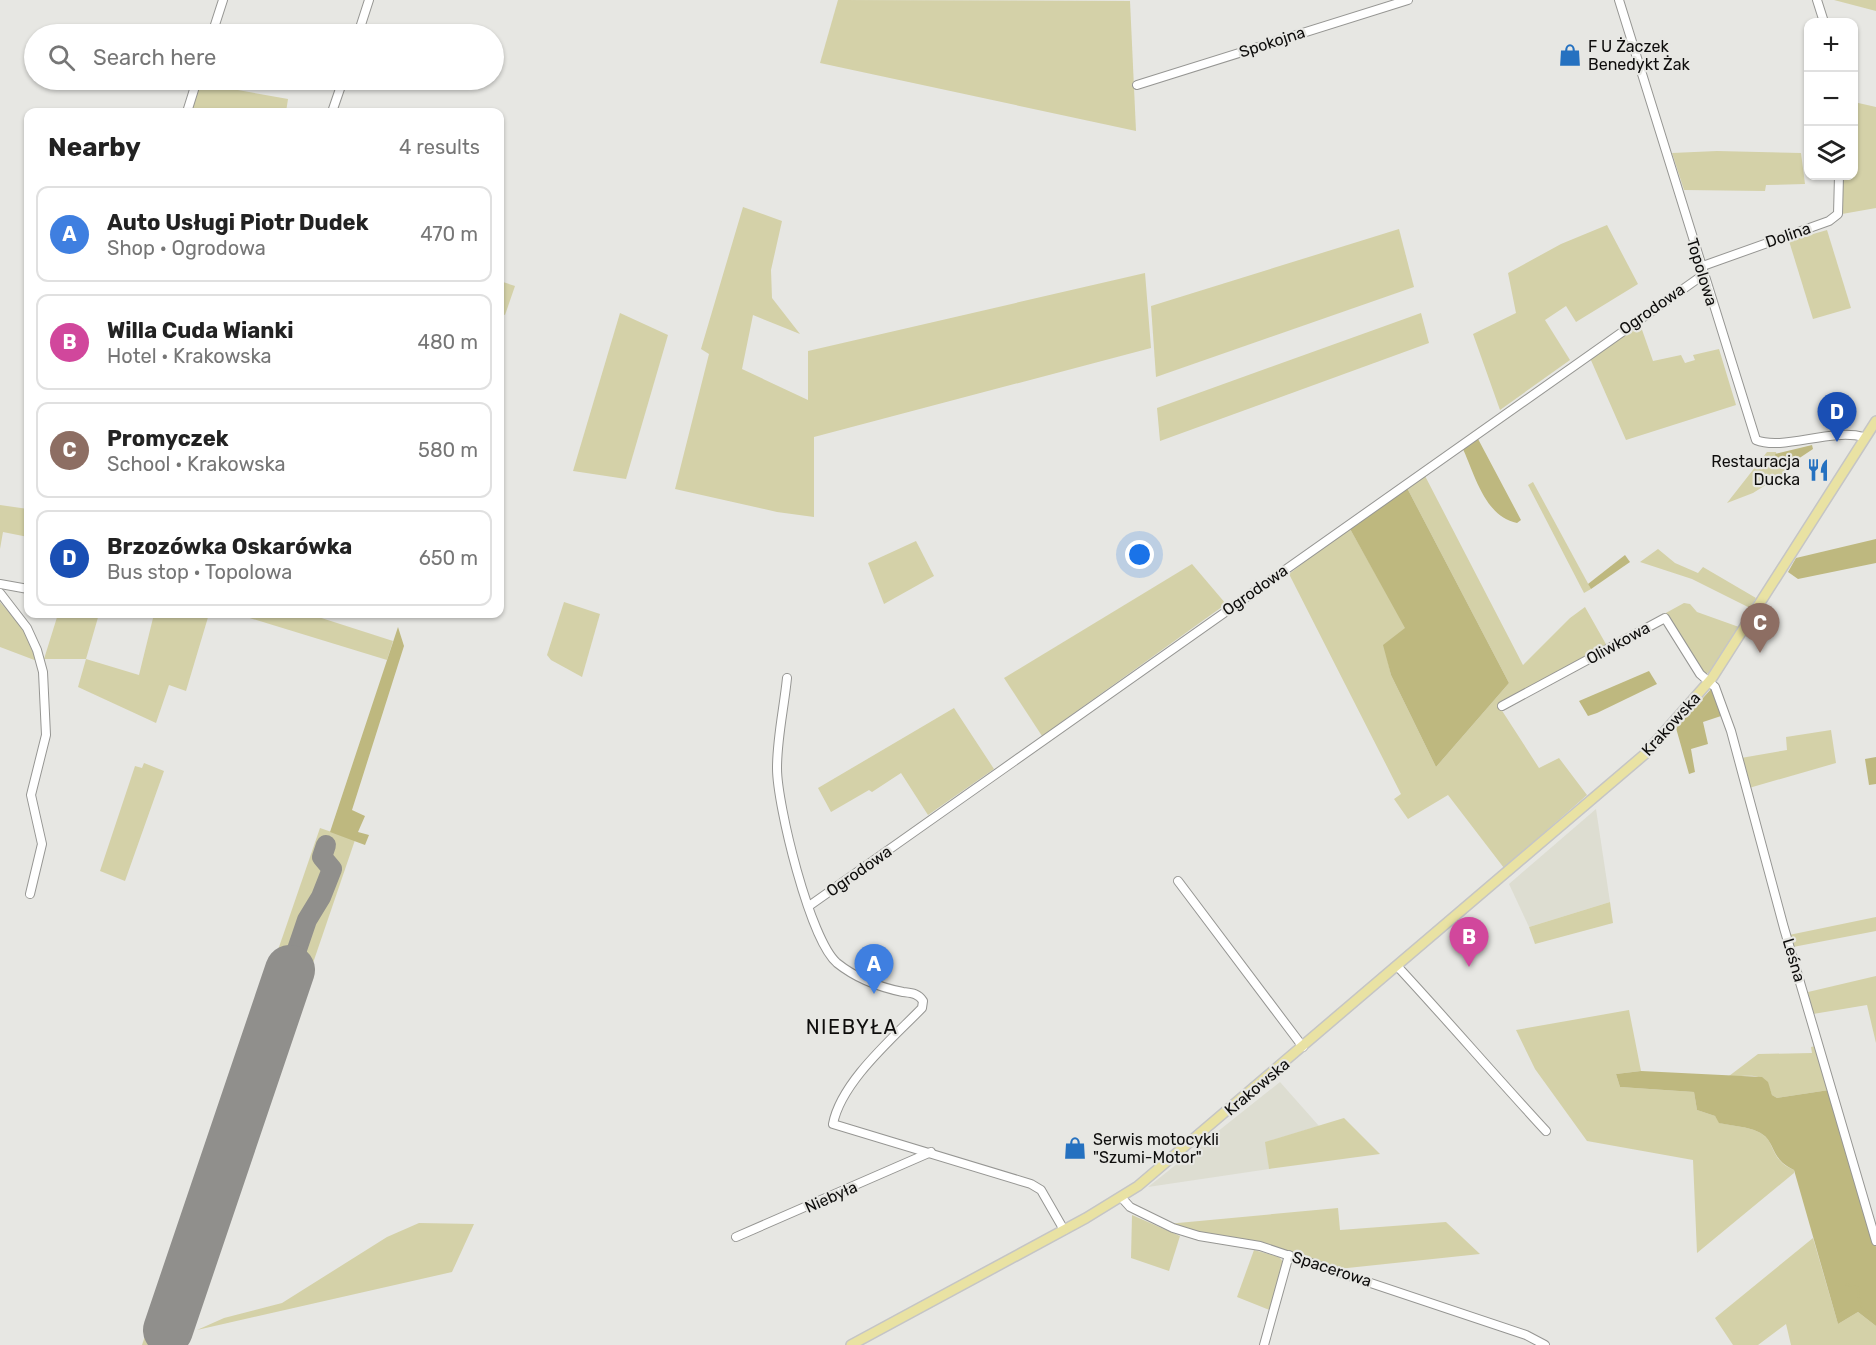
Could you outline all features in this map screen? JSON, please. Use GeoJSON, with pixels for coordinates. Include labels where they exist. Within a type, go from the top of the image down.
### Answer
{"type":"FeatureCollection","features":[{"type":"Feature","properties":{"kind":"main road","name":"Krakowska"},"geometry":{"type":"LineString","coordinates":[[851,1345],[1064,1230],[1121,1197],[1155,1173],[1625,773],[1708,682],[1732,649],[1876,421]]}},
{"type":"Feature","properties":{"kind":"street"},"geometry":{"type":"LineString","coordinates":[[215,24],[223,0]]}},
{"type":"Feature","properties":{"kind":"street"},"geometry":{"type":"LineString","coordinates":[[361,24],[369,0]]}},
{"type":"Feature","properties":{"kind":"street","name":"Spokojna"},"geometry":{"type":"LineString","coordinates":[[1137,85],[1408,0]]}},
{"type":"Feature","properties":{"kind":"street","name":"Topolowa"},"geometry":{"type":"LineString","coordinates":[[1618,0],[1701,271],[1756,440],[1772,443],[1849,434],[1864,437]]}},
{"type":"Feature","properties":{"kind":"street"},"geometry":{"type":"LineString","coordinates":[[1817,0],[1823,18]]}},
{"type":"Feature","properties":{"kind":"street"},"geometry":{"type":"LineString","coordinates":[[188,108],[195,90]]}},
{"type":"Feature","properties":{"kind":"street"},"geometry":{"type":"LineString","coordinates":[[333,108],[340,90]]}},
{"type":"Feature","properties":{"kind":"street","name":"Dolina"},"geometry":{"type":"LineString","coordinates":[[1701,271],[1828,221],[1839,214],[1839,180]]}},
{"type":"Feature","properties":{"kind":"street","name":"Ogrodowa"},"geometry":{"type":"LineString","coordinates":[[809,906],[1701,271]]}},
{"type":"Feature","properties":{"kind":"street"},"geometry":{"type":"LineString","coordinates":[[0,584],[24,588]]}},
{"type":"Feature","properties":{"kind":"street"},"geometry":{"type":"LineString","coordinates":[[0,593],[27,628],[37,650],[44,682],[46,735],[31,795],[42,844],[30,894]]}},
{"type":"Feature","properties":{"kind":"street","name":"Oliwkowa"},"geometry":{"type":"LineString","coordinates":[[1502,706],[1665,618],[1700,674],[1708,682]]}},
{"type":"Feature","properties":{"kind":"street","name":"Ogrodowa"},"geometry":{"type":"LineString","coordinates":[[787,678],[777,770],[786,825],[809,906],[825,950],[836,962],[876,986],[921,997],[922,1008],[858,1076],[840,1101],[833,1124],[851,1132],[928,1154]]}},
{"type":"Feature","properties":{"kind":"street","name":"Leśna"},"geometry":{"type":"LineString","coordinates":[[1708,682],[1715,687],[1731,731],[1782,918],[1876,1241]]}},
{"type":"Feature","properties":{"kind":"street","name":"Krakowska"},"geometry":{"type":"LineString","coordinates":[[1178,881],[1304,1047]]}},
{"type":"Feature","properties":{"kind":"street"},"geometry":{"type":"LineString","coordinates":[[1398,967],[1485,1060],[1498,1080],[1546,1131]]}},
{"type":"Feature","properties":{"kind":"street"},"geometry":{"type":"LineString","coordinates":[[928,1154],[1035,1185],[1043,1193],[1064,1230]]}},
{"type":"Feature","properties":{"kind":"street","name":"Niebyła"},"geometry":{"type":"LineString","coordinates":[[736,1238],[928,1154]]}},
{"type":"Feature","properties":{"kind":"street","name":"Spacerowa"},"geometry":{"type":"LineString","coordinates":[[1121,1197],[1128,1205],[1173,1228],[1208,1238],[1260,1246],[1526,1335],[1545,1345]]}},
{"type":"Feature","properties":{"kind":"street"},"geometry":{"type":"LineString","coordinates":[[1264,1345],[1288,1255]]}},
{"type":"Feature","properties":{"kind":"shaded area"},"geometry":{"type":"Polygon","coordinates":[[[838,0],[1130,1],[1136,131],[820,63],[838,0]]]}},
{"type":"Feature","properties":{"kind":"shaded area"},"geometry":{"type":"Polygon","coordinates":[[[1834,0],[1876,0],[1876,11],[1834,0]]]}},
{"type":"Feature","properties":{"kind":"shaded area"},"geometry":{"type":"Polygon","coordinates":[[[197,90],[238,90],[288,99],[287,108],[191,108],[197,90]]]}},
{"type":"Feature","properties":{"kind":"shaded area"},"geometry":{"type":"Polygon","coordinates":[[[1858,103],[1876,107],[1876,208],[1842,214],[1843,180],[1858,180],[1858,103]]]}},
{"type":"Feature","properties":{"kind":"shaded area"},"geometry":{"type":"Polygon","coordinates":[[[1717,151],[1801,153],[1805,184],[1766,185],[1765,191],[1684,190],[1672,153],[1717,151]]]}},
{"type":"Feature","properties":{"kind":"shaded area"},"geometry":{"type":"Polygon","coordinates":[[[743,207],[782,221],[771,270],[772,298],[800,334],[753,315],[742,369],[808,400],[808,351],[1145,273],[1151,348],[814,437],[814,517],[777,512],[675,489],[709,354],[701,349],[743,207]]]}},
{"type":"Feature","properties":{"kind":"shaded area"},"geometry":{"type":"Polygon","coordinates":[[[1607,225],[1638,284],[1576,322],[1566,306],[1545,320],[1570,360],[1500,410],[1473,334],[1516,313],[1508,273],[1561,244],[1607,225]]]}},
{"type":"Feature","properties":{"kind":"shaded area"},"geometry":{"type":"Polygon","coordinates":[[[1399,229],[1414,287],[1156,377],[1151,306],[1399,229]]]}},
{"type":"Feature","properties":{"kind":"shaded area"},"geometry":{"type":"Polygon","coordinates":[[[1827,230],[1851,308],[1813,319],[1789,241],[1827,230]]]}},
{"type":"Feature","properties":{"kind":"shaded area"},"geometry":{"type":"Polygon","coordinates":[[[504,282],[515,286],[504,315],[504,282]]]}},
{"type":"Feature","properties":{"kind":"shaded area"},"geometry":{"type":"Polygon","coordinates":[[[620,313],[668,335],[626,479],[573,471],[620,313]]]}},
{"type":"Feature","properties":{"kind":"shaded area"},"geometry":{"type":"Polygon","coordinates":[[[1421,313],[1429,343],[1160,441],[1157,408],[1421,313]]]}},
{"type":"Feature","properties":{"kind":"shaded area"},"geometry":{"type":"Polygon","coordinates":[[[1640,324],[1653,361],[1681,355],[1685,363],[1695,360],[1693,355],[1719,349],[1736,405],[1626,440],[1590,358],[1640,324]]]}},
{"type":"Feature","properties":{"kind":"shaded area"},"geometry":{"type":"Polygon","coordinates":[[[1477,437],[1521,520],[1517,523],[1496,512],[1476,481],[1462,447],[1477,437]]]}},
{"type":"Feature","properties":{"kind":"shaded area"},"geometry":{"type":"Polygon","coordinates":[[[1812,445],[1813,449],[1786,467],[1778,462],[1775,454],[1812,445]]]}},
{"type":"Feature","properties":{"kind":"shaded area"},"geometry":{"type":"Polygon","coordinates":[[[1767,452],[1776,452],[1778,462],[1788,471],[1753,493],[1727,503],[1767,452]]]}},
{"type":"Feature","properties":{"kind":"shaded area"},"geometry":{"type":"Polygon","coordinates":[[[1424,474],[1523,665],[1570,618],[1585,607],[1607,646],[1499,706],[1539,768],[1559,758],[1587,795],[1504,868],[1448,795],[1408,819],[1394,799],[1401,794],[1289,574],[1349,527],[1406,628],[1384,645],[1391,675],[1436,767],[1509,683],[1406,486],[1424,474]]]}},
{"type":"Feature","properties":{"kind":"shaded area"},"geometry":{"type":"Polygon","coordinates":[[[1533,482],[1591,589],[1584,593],[1528,485],[1533,482]]]}},
{"type":"Feature","properties":{"kind":"shaded area"},"geometry":{"type":"Polygon","coordinates":[[[1406,486],[1509,683],[1436,767],[1391,675],[1383,645],[1405,628],[1349,527],[1406,486]]]}},
{"type":"Feature","properties":{"kind":"shaded area"},"geometry":{"type":"Polygon","coordinates":[[[0,505],[24,508],[24,536],[3,532],[0,549],[0,505]]]}},
{"type":"Feature","properties":{"kind":"shaded area"},"geometry":{"type":"Polygon","coordinates":[[[1876,539],[1876,563],[1798,579],[1788,572],[1796,558],[1876,539]]]}},
{"type":"Feature","properties":{"kind":"shaded area"},"geometry":{"type":"Polygon","coordinates":[[[916,541],[934,576],[884,604],[868,563],[916,541]]]}},
{"type":"Feature","properties":{"kind":"shaded area"},"geometry":{"type":"Polygon","coordinates":[[[1658,549],[1675,563],[1698,573],[1703,567],[1756,598],[1750,608],[1692,579],[1640,562],[1658,549]]]}},
{"type":"Feature","properties":{"kind":"shaded area"},"geometry":{"type":"Polygon","coordinates":[[[1625,555],[1630,562],[1591,589],[1588,584],[1625,555]]]}},
{"type":"Feature","properties":{"kind":"shaded area"},"geometry":{"type":"Polygon","coordinates":[[[1192,564],[1226,604],[1042,736],[1004,678],[1192,564]]]}},
{"type":"Feature","properties":{"kind":"shaded area"},"geometry":{"type":"Polygon","coordinates":[[[0,602],[26,632],[37,661],[0,647],[0,602]]]}},
{"type":"Feature","properties":{"kind":"shaded area"},"geometry":{"type":"Polygon","coordinates":[[[564,602],[600,614],[582,677],[551,660],[547,655],[564,602]]]}},
{"type":"Feature","properties":{"kind":"shaded area"},"geometry":{"type":"Polygon","coordinates":[[[1684,603],[1690,604],[1697,612],[1739,627],[1709,673],[1703,674],[1664,614],[1684,603]]]}},
{"type":"Feature","properties":{"kind":"shaded area"},"geometry":{"type":"Polygon","coordinates":[[[57,618],[98,618],[86,659],[44,659],[57,618]]]}},
{"type":"Feature","properties":{"kind":"shaded area"},"geometry":{"type":"Polygon","coordinates":[[[153,618],[208,618],[186,691],[169,685],[156,723],[78,687],[86,659],[139,675],[153,618]]]}},
{"type":"Feature","properties":{"kind":"shaded area"},"geometry":{"type":"Polygon","coordinates":[[[250,618],[321,618],[393,641],[387,660],[250,618]]]}},
{"type":"Feature","properties":{"kind":"shaded area"},"geometry":{"type":"Polygon","coordinates":[[[398,627],[404,646],[352,810],[365,816],[358,832],[369,835],[365,845],[330,832],[398,627]]]}},
{"type":"Feature","properties":{"kind":"shaded area"},"geometry":{"type":"Polygon","coordinates":[[[1649,671],[1657,684],[1597,713],[1588,716],[1579,701],[1649,671]]]}},
{"type":"Feature","properties":{"kind":"shaded area"},"geometry":{"type":"Polygon","coordinates":[[[1712,688],[1721,716],[1703,722],[1708,744],[1691,749],[1695,772],[1689,774],[1676,728],[1712,688]]]}},
{"type":"Feature","properties":{"kind":"shaded area"},"geometry":{"type":"Polygon","coordinates":[[[954,708],[994,769],[928,815],[901,773],[872,792],[869,790],[831,812],[818,788],[954,708]]]}},
{"type":"Feature","properties":{"kind":"shaded area"},"geometry":{"type":"Polygon","coordinates":[[[1831,730],[1836,763],[1749,788],[1741,758],[1787,750],[1786,737],[1831,730]]]}},
{"type":"Feature","properties":{"kind":"shaded area"},"geometry":{"type":"Polygon","coordinates":[[[1876,757],[1876,784],[1869,785],[1865,759],[1876,757]]]}},
{"type":"Feature","properties":{"kind":"shaded area"},"geometry":{"type":"Polygon","coordinates":[[[144,763],[164,771],[125,881],[100,871],[135,766],[142,768],[144,763]]]}},
{"type":"Feature","properties":{"kind":"shaded area"},"geometry":{"type":"Polygon","coordinates":[[[1596,809],[1610,902],[1529,927],[1509,884],[1596,809]]]}},
{"type":"Feature","properties":{"kind":"shaded area"},"geometry":{"type":"Polygon","coordinates":[[[320,828],[355,840],[186,1335],[165,1345],[142,1345],[320,828]]]}},
{"type":"Feature","properties":{"kind":"shaded area"},"geometry":{"type":"Polygon","coordinates":[[[1610,902],[1613,923],[1535,944],[1529,927],[1610,902]]]}},
{"type":"Feature","properties":{"kind":"shaded area"},"geometry":{"type":"Polygon","coordinates":[[[1876,917],[1876,931],[1793,947],[1789,935],[1876,917]]]}},
{"type":"Feature","properties":{"kind":"shaded area"},"geometry":{"type":"Polygon","coordinates":[[[1876,976],[1876,1043],[1867,1005],[1813,1014],[1808,992],[1876,976]]]}},
{"type":"Feature","properties":{"kind":"shaded area"},"geometry":{"type":"Polygon","coordinates":[[[1629,1010],[1641,1071],[1616,1074],[1620,1087],[1694,1092],[1697,1110],[1715,1116],[1720,1123],[1748,1128],[1762,1134],[1780,1161],[1794,1170],[1794,1173],[1697,1253],[1693,1160],[1587,1141],[1535,1069],[1516,1030],[1629,1010]]]}},
{"type":"Feature","properties":{"kind":"shaded area"},"geometry":{"type":"Polygon","coordinates":[[[1816,1046],[1829,1090],[1777,1098],[1772,1095],[1769,1087],[1761,1078],[1729,1076],[1758,1054],[1812,1053],[1811,1047],[1816,1046]]]}},
{"type":"Feature","properties":{"kind":"shaded area"},"geometry":{"type":"Polygon","coordinates":[[[1641,1071],[1762,1077],[1768,1082],[1772,1095],[1777,1098],[1829,1090],[1876,1247],[1876,1326],[1858,1312],[1838,1324],[1794,1170],[1781,1161],[1770,1142],[1762,1134],[1753,1130],[1719,1123],[1715,1116],[1697,1110],[1694,1092],[1620,1087],[1616,1074],[1641,1071]]]}},
{"type":"Feature","properties":{"kind":"shaded area"},"geometry":{"type":"Polygon","coordinates":[[[1280,1082],[1319,1126],[1266,1142],[1269,1169],[1148,1187],[1280,1082]]]}},
{"type":"Feature","properties":{"kind":"shaded area"},"geometry":{"type":"Polygon","coordinates":[[[1344,1118],[1380,1154],[1269,1169],[1265,1142],[1344,1118]]]}},
{"type":"Feature","properties":{"kind":"shaded area"},"geometry":{"type":"Polygon","coordinates":[[[1338,1208],[1340,1230],[1446,1222],[1480,1254],[1338,1269],[1294,1253],[1167,1224],[1338,1208]]]}},
{"type":"Feature","properties":{"kind":"shaded area"},"geometry":{"type":"Polygon","coordinates":[[[1132,1215],[1180,1236],[1169,1271],[1131,1258],[1132,1215]]]}},
{"type":"Feature","properties":{"kind":"shaded area"},"geometry":{"type":"Polygon","coordinates":[[[419,1223],[474,1224],[452,1272],[197,1330],[224,1318],[282,1303],[387,1237],[419,1223]]]}},
{"type":"Feature","properties":{"kind":"shaded area"},"geometry":{"type":"Polygon","coordinates":[[[1813,1238],[1838,1324],[1858,1312],[1876,1326],[1876,1345],[1791,1345],[1786,1324],[1758,1345],[1733,1345],[1715,1318],[1813,1238]]]}},
{"type":"Feature","properties":{"kind":"shaded area"},"geometry":{"type":"Polygon","coordinates":[[[1254,1250],[1279,1257],[1284,1263],[1272,1311],[1237,1297],[1254,1250]]]}},
{"type":"Feature","properties":{"kind":"waterway"},"geometry":{"type":"LineString","coordinates":[[1846,1284],[1858,1288],[1861,1306],[1876,1319]]}},
{"type":"Feature","properties":{"kind":"taxiway"},"geometry":{"type":"LineString","coordinates":[[290,970],[307,920],[321,897],[332,869],[322,857],[326,845]]}},
{"type":"Feature","properties":{"kind":"runway"},"geometry":{"type":"LineString","coordinates":[[168,1330],[290,970]]}},
{"type":"Feature","properties":{"kind":"place","name":"F U Żaczek Benedykt Żak"},"geometry":{"type":"Point","coordinates":[1570,55]}},
{"type":"Feature","properties":{"kind":"place","name":"Brzozówka Oskarówka"},"geometry":{"type":"Point","coordinates":[1837,442]}},
{"type":"Feature","properties":{"kind":"place","name":"Restauracja Ducka"},"geometry":{"type":"Point","coordinates":[1818,470]}},
{"type":"Feature","properties":{"kind":"place","name":"Promyczek"},"geometry":{"type":"Point","coordinates":[1760,653]}},
{"type":"Feature","properties":{"kind":"place","name":"Willa Cuda Wianki"},"geometry":{"type":"Point","coordinates":[1469,967]}},
{"type":"Feature","properties":{"kind":"place","name":"Auto Usługi Piotr Dudek"},"geometry":{"type":"Point","coordinates":[874,994]}},
{"type":"Feature","properties":{"kind":"place","name":"Serwis motocykli \"Szumi-Motor\""},"geometry":{"type":"Point","coordinates":[1075,1148]}},
{"type":"Feature","properties":{"kind":"district","name":"NIEBYŁA"},"geometry":{"type":"Point","coordinates":[852,1027]}}]}
